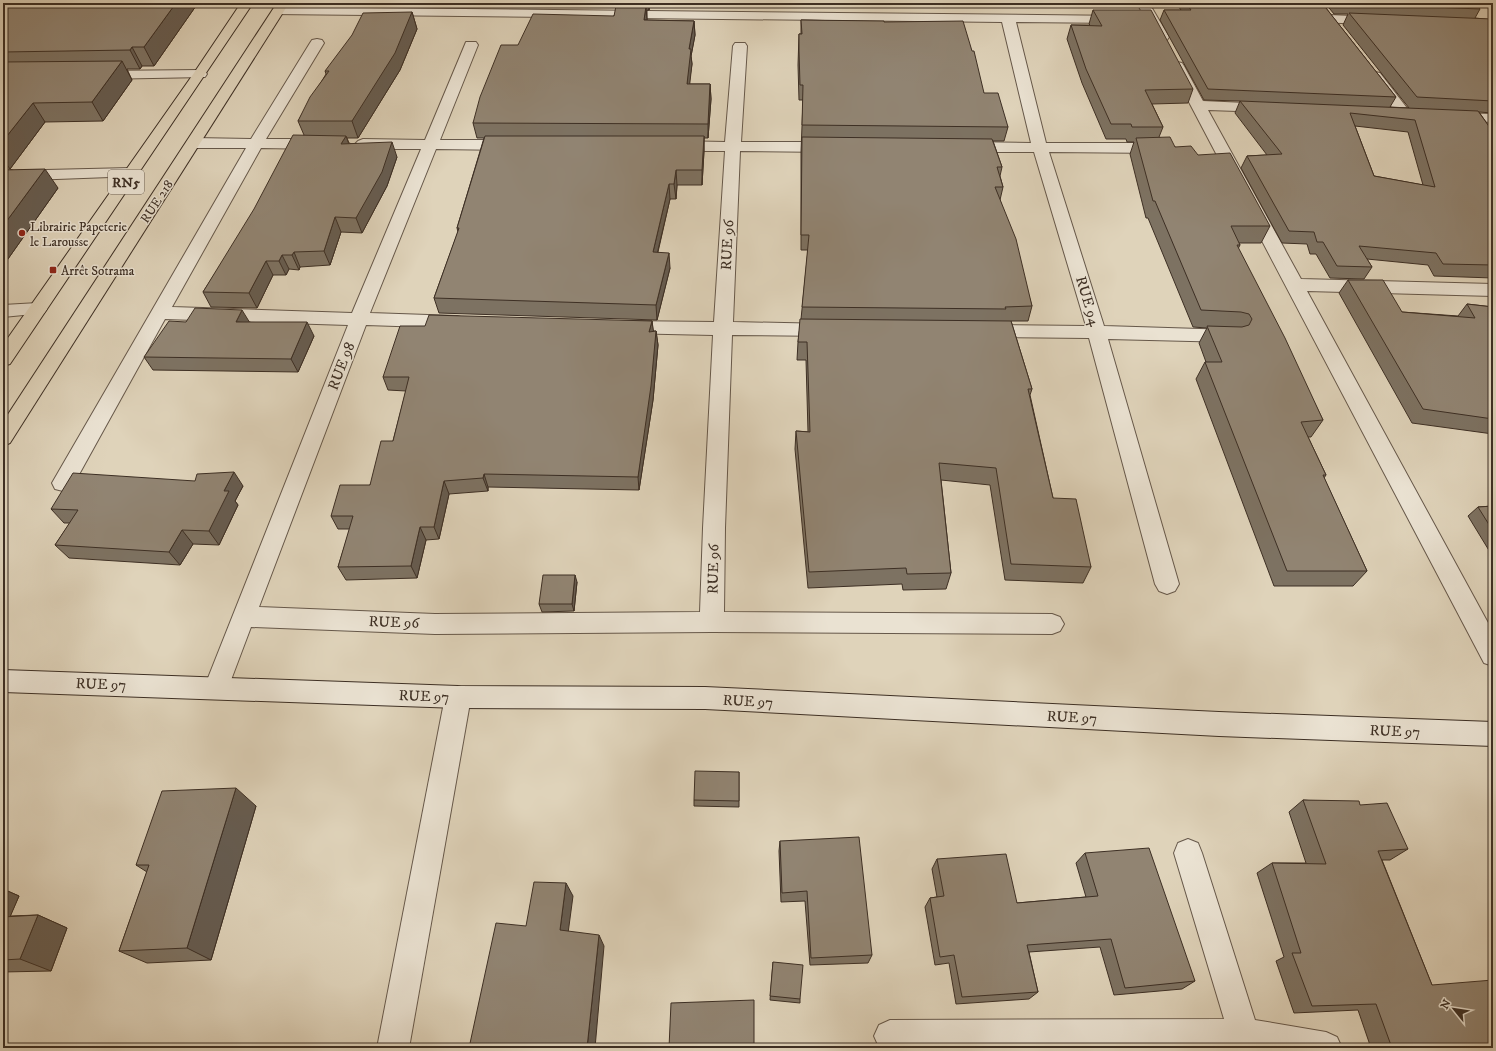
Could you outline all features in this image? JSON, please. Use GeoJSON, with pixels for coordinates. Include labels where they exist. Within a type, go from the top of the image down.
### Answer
{"type":"FeatureCollection","features":[{"type":"Feature","properties":{"kind":"highway","name":"RN5"},"geometry":{"type":"LineString","coordinates":[[3,359],[200,74],[247,3]]}},
{"type":"Feature","properties":{"kind":"highway","name":"RUE 218"},"geometry":{"type":"LineString","coordinates":[[3,438],[280,7]]}},
{"type":"Feature","properties":{"kind":"street"},"geometry":{"type":"LineString","coordinates":[[1143,3],[1493,655]]}},
{"type":"Feature","properties":{"kind":"street"},"geometry":{"type":"LineString","coordinates":[[280,7],[1152,19]]}},
{"type":"Feature","properties":{"kind":"street"},"geometry":{"type":"LineString","coordinates":[[1339,31],[1325,14],[1392,21]]}},
{"type":"Feature","properties":{"kind":"street","name":"RUE 94"},"geometry":{"type":"LineString","coordinates":[[1008,18],[1040,148],[1097,332],[1167,584]]}},
{"type":"Feature","properties":{"kind":"street"},"geometry":{"type":"LineString","coordinates":[[63,483],[256,143],[317,43]]}},
{"type":"Feature","properties":{"kind":"street","name":"RUE 98"},"geometry":{"type":"LineString","coordinates":[[216,688],[359,319],[471,45]]}},
{"type":"Feature","properties":{"kind":"street","name":"RUE 96"},"geometry":{"type":"LineString","coordinates":[[243,617],[435,624],[712,622],[712,558],[723,330],[732,146],[740,46]]}},
{"type":"Feature","properties":{"kind":"street"},"geometry":{"type":"LineString","coordinates":[[1367,67],[1405,114]]}},
{"type":"Feature","properties":{"kind":"street"},"geometry":{"type":"LineString","coordinates":[[88,75],[200,74]]}},
{"type":"Feature","properties":{"kind":"street"},"geometry":{"type":"LineString","coordinates":[[1198,105],[1278,109]]}},
{"type":"Feature","properties":{"kind":"street"},"geometry":{"type":"LineString","coordinates":[[1389,114],[1421,115]]}},
{"type":"Feature","properties":{"kind":"street"},"geometry":{"type":"LineString","coordinates":[[1437,116],[1485,122]]}},
{"type":"Feature","properties":{"kind":"street"},"geometry":{"type":"LineString","coordinates":[[194,143],[335,144]]}},
{"type":"Feature","properties":{"kind":"street"},"geometry":{"type":"LineString","coordinates":[[351,144],[526,145]]}},
{"type":"Feature","properties":{"kind":"street"},"geometry":{"type":"LineString","coordinates":[[660,146],[842,147]]}},
{"type":"Feature","properties":{"kind":"street"},"geometry":{"type":"LineString","coordinates":[[953,147],[1162,148]]}},
{"type":"Feature","properties":{"kind":"street"},"geometry":{"type":"LineString","coordinates":[[3,176],[131,173]]}},
{"type":"Feature","properties":{"kind":"street"},"geometry":{"type":"LineString","coordinates":[[1295,285],[1493,290]]}},
{"type":"Feature","properties":{"kind":"street"},"geometry":{"type":"LineString","coordinates":[[3,311],[38,309]]}},
{"type":"Feature","properties":{"kind":"street"},"geometry":{"type":"LineString","coordinates":[[159,313],[478,322]]}},
{"type":"Feature","properties":{"kind":"street"},"geometry":{"type":"LineString","coordinates":[[604,326],[723,330],[842,330]]}},
{"type":"Feature","properties":{"kind":"street"},"geometry":{"type":"LineString","coordinates":[[970,331],[1097,332],[1232,336]]}},
{"type":"Feature","properties":{"kind":"street"},"geometry":{"type":"LineString","coordinates":[[712,622],[1052,624]]}},
{"type":"Feature","properties":{"kind":"street","name":"RUE 97"},"geometry":{"type":"LineString","coordinates":[[3,681],[458,697],[705,698],[1219,724],[1493,734]]}},
{"type":"Feature","properties":{"kind":"street"},"geometry":{"type":"LineString","coordinates":[[393,1048],[458,697]]}},
{"type":"Feature","properties":{"kind":"street"},"geometry":{"type":"LineString","coordinates":[[1188,853],[1246,1041]]}},
{"type":"Feature","properties":{"kind":"street"},"geometry":{"type":"LineString","coordinates":[[890,1036],[1246,1041],[1326,1048]]}},
{"type":"Feature","properties":{"kind":"building"},"geometry":{"type":"Polygon","coordinates":[[[3,3],[176,3],[144,47],[132,47],[130,50],[3,52],[3,3]]]}},
{"type":"Feature","properties":{"kind":"building"},"geometry":{"type":"Polygon","coordinates":[[[1186,3],[1322,3],[1396,97],[1208,89],[1164,10],[1191,10],[1186,3]]]}},
{"type":"Feature","properties":{"kind":"building"},"geometry":{"type":"Polygon","coordinates":[[[1339,3],[1475,3],[1480,9],[1339,3]]]}},
{"type":"Feature","properties":{"kind":"building"},"geometry":{"type":"Polygon","coordinates":[[[616,6],[646,6],[644,20],[694,21],[689,49],[691,49],[687,84],[710,84],[708,124],[473,123],[480,97],[501,45],[518,45],[533,14],[614,16],[616,6]]]}},
{"type":"Feature","properties":{"kind":"building"},"geometry":{"type":"Polygon","coordinates":[[[1093,10],[1151,10],[1193,89],[1145,90],[1163,127],[1132,127],[1131,124],[1111,124],[1086,69],[1071,25],[1102,26],[1093,10]]]}},
{"type":"Feature","properties":{"kind":"building"},"geometry":{"type":"Polygon","coordinates":[[[412,12],[395,53],[352,121],[298,121],[310,97],[329,71],[325,71],[352,35],[363,13],[412,12]]]}},
{"type":"Feature","properties":{"kind":"building"},"geometry":{"type":"Polygon","coordinates":[[[1349,13],[1492,19],[1493,101],[1417,97],[1349,13]]]}},
{"type":"Feature","properties":{"kind":"building"},"geometry":{"type":"Polygon","coordinates":[[[801,20],[884,22],[963,21],[972,51],[974,51],[984,93],[998,93],[1008,127],[802,125],[803,85],[800,85],[799,51],[799,34],[802,34],[801,20]]]}},
{"type":"Feature","properties":{"kind":"building"},"geometry":{"type":"Polygon","coordinates":[[[122,61],[92,102],[33,103],[3,141],[3,62],[122,61]]]}},
{"type":"Feature","properties":{"kind":"building"},"geometry":{"type":"Polygon","coordinates":[[[1240,101],[1478,111],[1493,132],[1493,265],[1443,264],[1436,253],[1359,246],[1372,267],[1337,266],[1323,242],[1317,242],[1314,232],[1289,231],[1247,156],[1282,154],[1240,101]],[[1350,113],[1374,176],[1435,187],[1415,120],[1350,113]]]}},
{"type":"Feature","properties":{"kind":"building"},"geometry":{"type":"Polygon","coordinates":[[[293,135],[346,136],[341,144],[392,142],[382,172],[356,218],[335,217],[324,251],[294,252],[292,255],[282,255],[279,261],[266,261],[249,293],[203,292],[254,209],[293,135]]]}},
{"type":"Feature","properties":{"kind":"building"},"geometry":{"type":"Polygon","coordinates":[[[485,136],[704,136],[702,170],[676,170],[674,184],[669,184],[653,252],[669,253],[656,305],[434,298],[459,228],[457,228],[485,136]]]}},
{"type":"Feature","properties":{"kind":"building"},"geometry":{"type":"Polygon","coordinates":[[[802,137],[992,139],[1002,167],[997,167],[1003,187],[995,187],[1016,239],[1032,306],[1005,307],[1006,309],[802,307],[809,235],[801,235],[802,137]]]}},
{"type":"Feature","properties":{"kind":"building"},"geometry":{"type":"Polygon","coordinates":[[[1170,137],[1175,147],[1191,146],[1198,155],[1230,153],[1270,226],[1231,226],[1240,245],[1237,245],[1285,338],[1323,420],[1301,422],[1326,475],[1323,475],[1367,571],[1287,571],[1205,362],[1222,362],[1207,326],[1242,327],[1249,325],[1252,319],[1249,314],[1241,312],[1201,310],[1155,201],[1153,201],[1136,138],[1170,137]]]}},
{"type":"Feature","properties":{"kind":"building"},"geometry":{"type":"Polygon","coordinates":[[[45,169],[3,226],[3,170],[45,169]]]}},
{"type":"Feature","properties":{"kind":"building"},"geometry":{"type":"Polygon","coordinates":[[[1348,280],[1383,280],[1402,312],[1475,318],[1467,304],[1493,307],[1493,419],[1423,409],[1348,280]]]}},
{"type":"Feature","properties":{"kind":"building"},"geometry":{"type":"Polygon","coordinates":[[[195,308],[242,310],[236,322],[307,322],[291,359],[144,357],[169,321],[186,322],[195,308]]]}},
{"type":"Feature","properties":{"kind":"building"},"geometry":{"type":"Polygon","coordinates":[[[429,315],[652,321],[649,332],[656,331],[651,386],[638,477],[484,474],[483,478],[444,481],[434,527],[420,527],[411,566],[338,567],[353,516],[331,516],[340,485],[370,485],[381,441],[393,441],[409,377],[383,377],[400,326],[425,326],[429,315]]]}},
{"type":"Feature","properties":{"kind":"building"},"geometry":{"type":"Polygon","coordinates":[[[800,319],[1011,321],[1032,389],[1028,389],[1053,498],[1076,499],[1091,567],[1011,564],[996,468],[939,463],[951,573],[907,574],[906,568],[809,572],[796,431],[810,432],[807,342],[798,342],[800,319]]]}},
{"type":"Feature","properties":{"kind":"building"},"geometry":{"type":"Polygon","coordinates":[[[234,472],[224,491],[229,491],[209,531],[182,530],[169,552],[55,545],[78,510],[51,509],[73,473],[195,481],[197,474],[234,472]]]}},
{"type":"Feature","properties":{"kind":"building"},"geometry":{"type":"Polygon","coordinates":[[[1493,506],[1493,531],[1478,507],[1493,506]]]}},
{"type":"Feature","properties":{"kind":"building"},"geometry":{"type":"Polygon","coordinates":[[[543,575],[575,575],[572,604],[539,604],[543,575]]]}},
{"type":"Feature","properties":{"kind":"building"},"geometry":{"type":"Polygon","coordinates":[[[695,771],[739,772],[739,801],[694,800],[695,771]]]}},
{"type":"Feature","properties":{"kind":"building"},"geometry":{"type":"Polygon","coordinates":[[[236,788],[187,948],[119,951],[149,865],[136,865],[162,791],[236,788]]]}},
{"type":"Feature","properties":{"kind":"building"},"geometry":{"type":"Polygon","coordinates":[[[1303,800],[1359,801],[1360,805],[1387,803],[1408,849],[1378,851],[1432,985],[1493,980],[1493,1048],[1392,1048],[1376,1004],[1312,1006],[1292,953],[1301,953],[1272,863],[1326,864],[1303,800]]]}},
{"type":"Feature","properties":{"kind":"building"},"geometry":{"type":"Polygon","coordinates":[[[859,837],[872,955],[811,958],[807,891],[782,893],[780,841],[859,837]]]}},
{"type":"Feature","properties":{"kind":"building"},"geometry":{"type":"Polygon","coordinates":[[[1149,848],[1195,981],[1125,988],[1111,939],[1027,945],[1038,992],[962,997],[954,955],[940,957],[930,898],[944,896],[937,859],[1006,854],[1017,903],[1098,896],[1085,853],[1149,848]]]}},
{"type":"Feature","properties":{"kind":"building"},"geometry":{"type":"Polygon","coordinates":[[[534,882],[566,883],[560,930],[599,935],[587,1048],[469,1048],[496,923],[526,926],[534,882]]]}},
{"type":"Feature","properties":{"kind":"building"},"geometry":{"type":"Polygon","coordinates":[[[38,915],[20,959],[3,960],[3,917],[38,915]]]}},
{"type":"Feature","properties":{"kind":"building"},"geometry":{"type":"Polygon","coordinates":[[[773,962],[803,965],[800,999],[770,996],[773,962]]]}},
{"type":"Feature","properties":{"kind":"building"},"geometry":{"type":"Polygon","coordinates":[[[754,1000],[754,1048],[669,1048],[671,1003],[754,1000]]]}},
{"type":"Feature","properties":{"kind":"place","name":"Librairie Papeterie le Larousse"},"geometry":{"type":"Point","coordinates":[22,233]}},
{"type":"Feature","properties":{"kind":"place","name":"Arrêt Sotrama"},"geometry":{"type":"Point","coordinates":[53,270]}}]}
